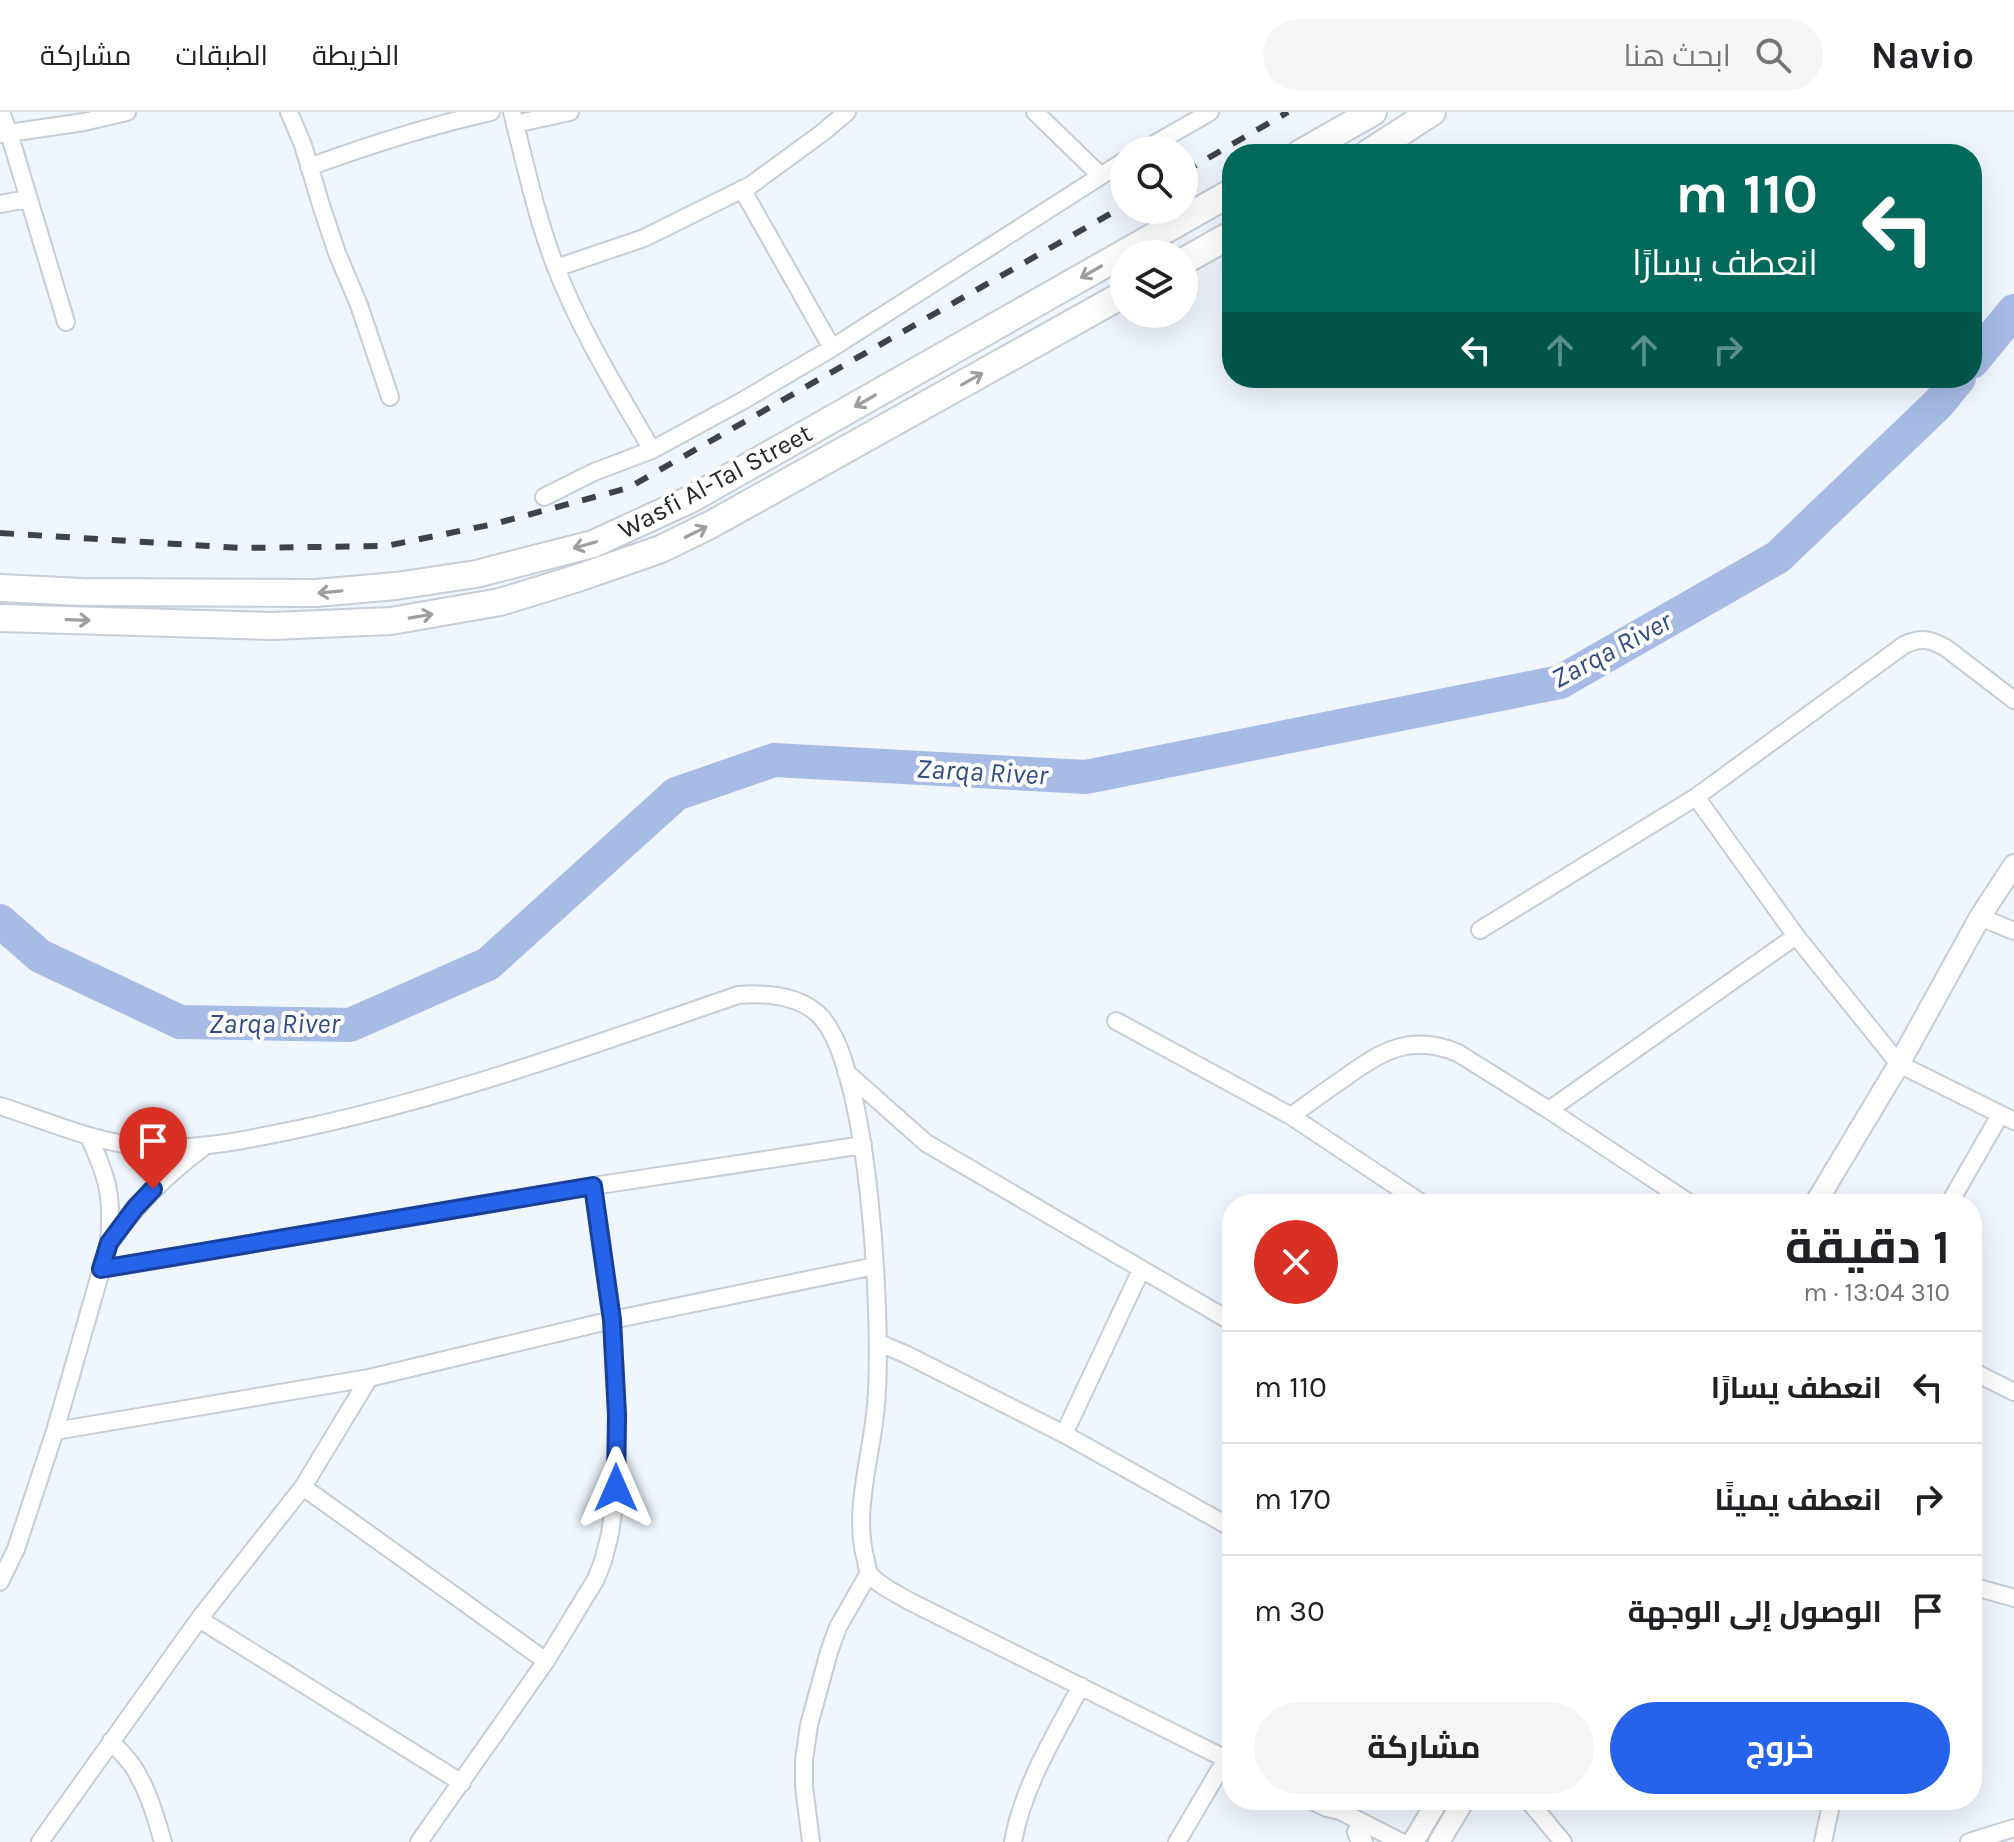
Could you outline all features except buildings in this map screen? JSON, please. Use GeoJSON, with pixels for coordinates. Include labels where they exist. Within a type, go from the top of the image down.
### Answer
{"type":"FeatureCollection","features":[{"type":"Feature","properties":{"kind":"main road"},"geometry":{"type":"LineString","coordinates":[[1317,144],[1373,112]]}},
{"type":"Feature","properties":{"kind":"main road"},"geometry":{"type":"LineString","coordinates":[[1382,144],[1432,112]]}},
{"type":"Feature","properties":{"kind":"main road","name":"Wasfi Al-Tal Street"},"geometry":{"type":"LineString","coordinates":[[0,588],[82,592],[316,593],[396,586],[476,574],[593,544],[691,499],[1222,198]]}},
{"type":"Feature","properties":{"kind":"main road"},"geometry":{"type":"LineString","coordinates":[[1198,253],[1222,240]]}},
{"type":"Feature","properties":{"kind":"main road","name":"Wasfi Al-Tal Street"},"geometry":{"type":"LineString","coordinates":[[0,618],[272,626],[391,621],[500,602],[661,549],[712,524],[1110,302]]}},
{"type":"Feature","properties":{"kind":"street"},"geometry":{"type":"LineString","coordinates":[[1,112],[5,134],[66,322]]}},
{"type":"Feature","properties":{"kind":"street"},"geometry":{"type":"LineString","coordinates":[[5,134],[82,117],[127,112]]}},
{"type":"Feature","properties":{"kind":"street"},"geometry":{"type":"LineString","coordinates":[[289,112],[390,397]]}},
{"type":"Feature","properties":{"kind":"street"},"geometry":{"type":"LineString","coordinates":[[309,167],[378,142],[491,112]]}},
{"type":"Feature","properties":{"kind":"street"},"geometry":{"type":"LineString","coordinates":[[570,112],[513,118],[556,268],[598,357],[652,450]]}},
{"type":"Feature","properties":{"kind":"street"},"geometry":{"type":"LineString","coordinates":[[556,268],[644,238],[742,189],[803,148],[847,112]]}},
{"type":"Feature","properties":{"kind":"street"},"geometry":{"type":"LineString","coordinates":[[1035,112],[1100,175]]}},
{"type":"Feature","properties":{"kind":"street"},"geometry":{"type":"LineString","coordinates":[[1168,136],[1210,112]]}},
{"type":"Feature","properties":{"kind":"street"},"geometry":{"type":"LineString","coordinates":[[544,497],[594,472],[652,450],[744,400],[832,348],[1110,169]]}},
{"type":"Feature","properties":{"kind":"street"},"geometry":{"type":"LineString","coordinates":[[742,189],[832,348]]}},
{"type":"Feature","properties":{"kind":"street"},"geometry":{"type":"LineString","coordinates":[[0,204],[28,199]]}},
{"type":"Feature","properties":{"kind":"street"},"geometry":{"type":"LineString","coordinates":[[1480,930],[1696,797],[1915,640],[1934,641],[1946,648],[2014,700]]}},
{"type":"Feature","properties":{"kind":"street"},"geometry":{"type":"LineString","coordinates":[[1696,797],[1796,936],[1899,1064],[2007,1118],[1956,1194]]}},
{"type":"Feature","properties":{"kind":"street"},"geometry":{"type":"LineString","coordinates":[[1821,1194],[1899,1064],[1980,917],[2014,865]]}},
{"type":"Feature","properties":{"kind":"street"},"geometry":{"type":"LineString","coordinates":[[1980,917],[2014,931]]}},
{"type":"Feature","properties":{"kind":"street"},"geometry":{"type":"LineString","coordinates":[[1549,1110],[1796,936]]}},
{"type":"Feature","properties":{"kind":"street"},"geometry":{"type":"LineString","coordinates":[[0,1106],[118,1144],[205,1146],[335,1121],[429,1096],[557,1057],[738,995],[757,993],[803,1005],[818,1014],[829,1029],[846,1072],[863,1145],[879,1343],[876,1407],[861,1523],[862,1546],[869,1573],[909,1601],[1222,1756]]}},
{"type":"Feature","properties":{"kind":"street"},"geometry":{"type":"LineString","coordinates":[[1116,1021],[1291,1116],[1408,1194]]}},
{"type":"Feature","properties":{"kind":"street"},"geometry":{"type":"LineString","coordinates":[[1291,1116],[1388,1050],[1418,1044],[1444,1047],[1549,1110],[1676,1194]]}},
{"type":"Feature","properties":{"kind":"street"},"geometry":{"type":"LineString","coordinates":[[846,1072],[926,1143],[1222,1316]]}},
{"type":"Feature","properties":{"kind":"street"},"geometry":{"type":"LineString","coordinates":[[0,1582],[16,1549],[55,1431],[109,1243],[110,1192],[89,1137]]}},
{"type":"Feature","properties":{"kind":"street"},"geometry":{"type":"LineString","coordinates":[[101,1269],[593,1186],[863,1145]]}},
{"type":"Feature","properties":{"kind":"street"},"geometry":{"type":"LineString","coordinates":[[109,1243],[153,1189],[205,1146]]}},
{"type":"Feature","properties":{"kind":"street"},"geometry":{"type":"LineString","coordinates":[[419,1842],[546,1661],[596,1579],[603,1561],[610,1534],[616,1473],[617,1415],[612,1320],[593,1186]]}},
{"type":"Feature","properties":{"kind":"street"},"geometry":{"type":"LineString","coordinates":[[55,1431],[369,1378],[612,1320],[875,1266]]}},
{"type":"Feature","properties":{"kind":"street"},"geometry":{"type":"LineString","coordinates":[[1064,1434],[1141,1270]]}},
{"type":"Feature","properties":{"kind":"street"},"geometry":{"type":"LineString","coordinates":[[879,1343],[1064,1434],[1222,1522]]}},
{"type":"Feature","properties":{"kind":"street"},"geometry":{"type":"LineString","coordinates":[[1982,1376],[2014,1392]]}},
{"type":"Feature","properties":{"kind":"street"},"geometry":{"type":"LineString","coordinates":[[40,1842],[199,1619],[303,1487],[369,1378]]}},
{"type":"Feature","properties":{"kind":"street"},"geometry":{"type":"LineString","coordinates":[[303,1487],[546,1661]]}},
{"type":"Feature","properties":{"kind":"street"},"geometry":{"type":"LineString","coordinates":[[811,1842],[804,1787],[809,1725],[838,1627],[869,1573]]}},
{"type":"Feature","properties":{"kind":"street"},"geometry":{"type":"LineString","coordinates":[[1982,1589],[2014,1598]]}},
{"type":"Feature","properties":{"kind":"street"},"geometry":{"type":"LineString","coordinates":[[199,1619],[462,1783]]}},
{"type":"Feature","properties":{"kind":"street"},"geometry":{"type":"LineString","coordinates":[[1013,1842],[1020,1812],[1035,1773],[1081,1686]]}},
{"type":"Feature","properties":{"kind":"street"},"geometry":{"type":"LineString","coordinates":[[111,1741],[142,1782],[163,1842]]}},
{"type":"Feature","properties":{"kind":"street"},"geometry":{"type":"LineString","coordinates":[[1177,1842],[1222,1771]]}},
{"type":"Feature","properties":{"kind":"street"},"geometry":{"type":"LineString","coordinates":[[1329,1810],[1340,1823],[1365,1839]]}},
{"type":"Feature","properties":{"kind":"street"},"geometry":{"type":"LineString","coordinates":[[1333,1810],[1401,1842]]}},
{"type":"Feature","properties":{"kind":"street"},"geometry":{"type":"LineString","coordinates":[[1413,1842],[1432,1810]]}},
{"type":"Feature","properties":{"kind":"street"},"geometry":{"type":"LineString","coordinates":[[1439,1842],[1458,1810]]}},
{"type":"Feature","properties":{"kind":"street"},"geometry":{"type":"LineString","coordinates":[[1536,1810],[1563,1842]]}},
{"type":"Feature","properties":{"kind":"street"},"geometry":{"type":"LineString","coordinates":[[1823,1842],[1830,1810]]}},
{"type":"Feature","properties":{"kind":"street"},"geometry":{"type":"LineString","coordinates":[[1969,1842],[2014,1828]]}},
{"type":"Feature","properties":{"kind":"waterway","name":"Zarqa River"},"geometry":{"type":"LineString","coordinates":[[1982,350],[2014,311]]}},
{"type":"Feature","properties":{"kind":"waterway","name":"Zarqa River"},"geometry":{"type":"LineString","coordinates":[[0,921],[40,956],[180,1022],[350,1025],[488,964],[676,794],[774,760],[1086,777],[1560,682],[1778,557],[1951,388]]}},
{"type":"Feature","properties":{"kind":"railway"},"geometry":{"type":"LineString","coordinates":[[1233,144],[1288,112]]}},
{"type":"Feature","properties":{"kind":"railway"},"geometry":{"type":"LineString","coordinates":[[1198,164],[1222,150]]}},
{"type":"Feature","properties":{"kind":"railway"},"geometry":{"type":"LineString","coordinates":[[0,533],[240,548],[386,546],[494,524],[628,488],[1110,214]]}},
{"type":"Feature","properties":{"kind":"route"},"geometry":{"type":"LineString","coordinates":[[153,1189],[109,1243],[101,1269],[593,1186],[612,1320],[617,1415],[616,1488]]}}]}
